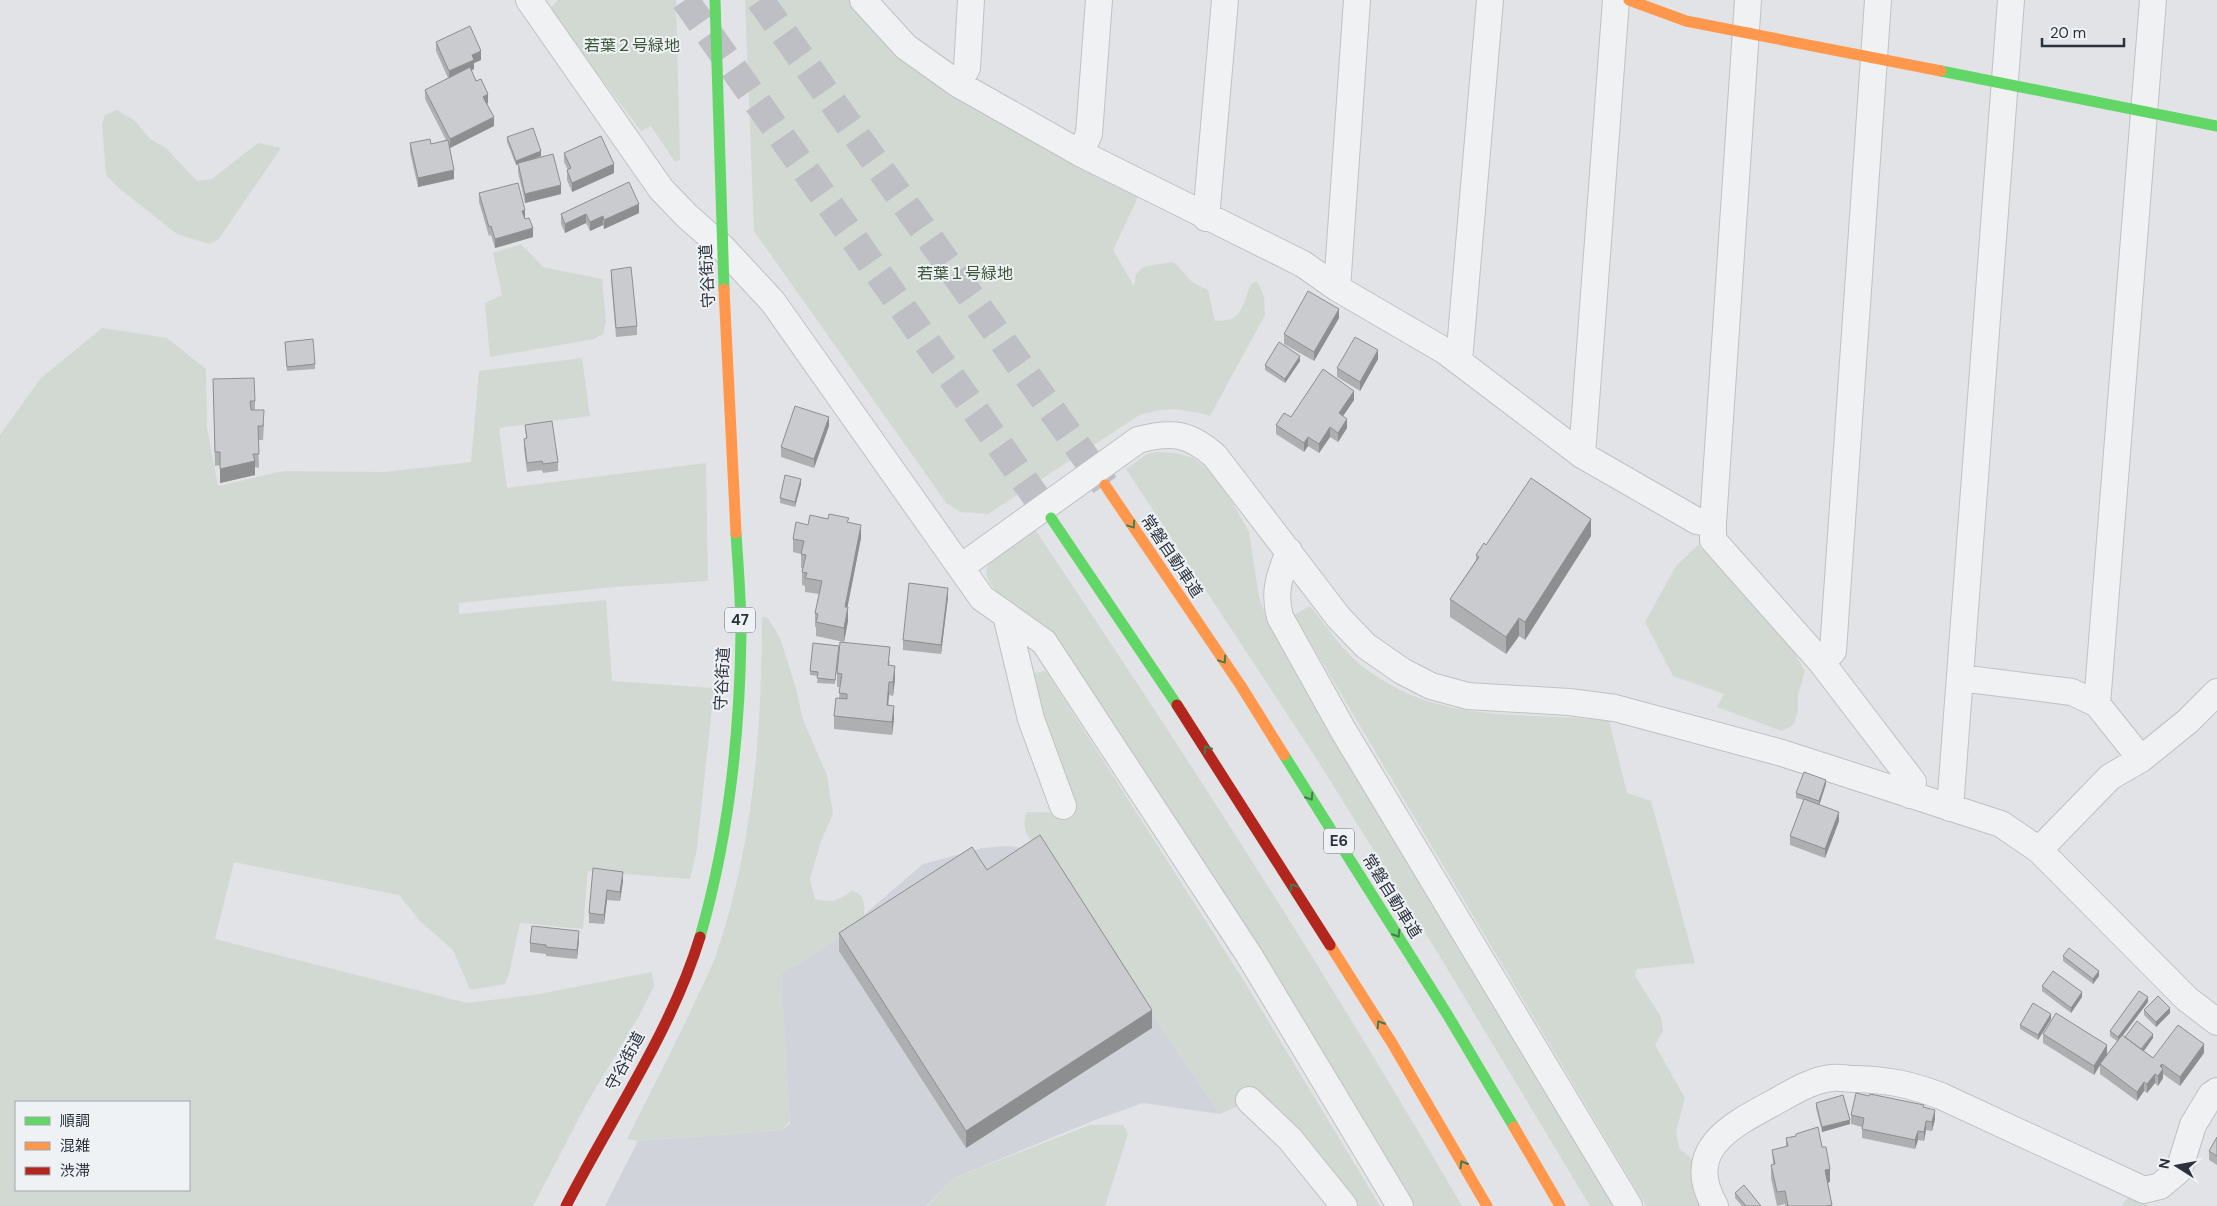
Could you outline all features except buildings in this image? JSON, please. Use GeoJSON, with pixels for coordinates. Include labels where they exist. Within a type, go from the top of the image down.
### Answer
{"type":"FeatureCollection","features":[{"type":"Feature","properties":{"kind":"main road","name":"守谷街道"},"geometry":{"type":"LineString","coordinates":[[566,1206],[659,1031],[688,971],[705,918],[730,783],[740,690],[741,630],[722,247],[715,0]]}},
{"type":"Feature","properties":{"kind":"main road"},"geometry":{"type":"LineString","coordinates":[[1629,0],[1654,11],[1686,21],[2217,126]]}},
{"type":"Feature","properties":{"kind":"main road","name":"常磐自動車道"},"geometry":{"type":"LineString","coordinates":[[1105,485],[1241,686],[1431,988],[1560,1206]]}},
{"type":"Feature","properties":{"kind":"main road"},"geometry":{"type":"LineString","coordinates":[[1051,518],[1192,726],[1392,1043],[1487,1206]]}},
{"type":"Feature","properties":{"kind":"street"},"geometry":{"type":"LineString","coordinates":[[529,0],[661,189],[687,216],[722,247],[773,302],[982,598],[1044,642],[1249,955],[1400,1206]]}},
{"type":"Feature","properties":{"kind":"street"},"geometry":{"type":"LineString","coordinates":[[863,0],[906,47],[958,84],[1080,153],[1206,218],[1302,264],[1337,288],[1445,351],[1582,455],[1697,521],[1713,522]]}},
{"type":"Feature","properties":{"kind":"street"},"geometry":{"type":"LineString","coordinates":[[958,84],[967,68],[972,0]]}},
{"type":"Feature","properties":{"kind":"street"},"geometry":{"type":"LineString","coordinates":[[1080,153],[1089,134],[1099,0]]}},
{"type":"Feature","properties":{"kind":"street"},"geometry":{"type":"LineString","coordinates":[[1206,218],[1225,0]]}},
{"type":"Feature","properties":{"kind":"street"},"geometry":{"type":"LineString","coordinates":[[1337,288],[1357,0]]}},
{"type":"Feature","properties":{"kind":"street"},"geometry":{"type":"LineString","coordinates":[[1459,361],[1490,0]]}},
{"type":"Feature","properties":{"kind":"street"},"geometry":{"type":"LineString","coordinates":[[1582,455],[1616,0]]}},
{"type":"Feature","properties":{"kind":"street"},"geometry":{"type":"LineString","coordinates":[[1748,0],[1713,540],[1822,663],[1913,782],[1910,795]]}},
{"type":"Feature","properties":{"kind":"street"},"geometry":{"type":"LineString","coordinates":[[1822,663],[1833,651],[1878,0]]}},
{"type":"Feature","properties":{"kind":"street"},"geometry":{"type":"LineString","coordinates":[[1950,808],[2011,0]]}},
{"type":"Feature","properties":{"kind":"street"},"geometry":{"type":"LineString","coordinates":[[2097,704],[2153,0]]}},
{"type":"Feature","properties":{"kind":"street"},"geometry":{"type":"LineString","coordinates":[[961,566],[1138,440],[1156,435],[1176,434],[1202,444],[1215,456],[1339,618],[1366,646],[1402,671],[1431,686],[1468,696],[1569,702],[1615,708],[1782,753],[2001,824],[2039,850],[2187,999],[2217,1022]]}},
{"type":"Feature","properties":{"kind":"street"},"geometry":{"type":"LineString","coordinates":[[1289,551],[1276,588],[1276,600],[1280,617],[1343,730],[1629,1206]]}},
{"type":"Feature","properties":{"kind":"street"},"geometry":{"type":"LineString","coordinates":[[1006,615],[1031,719],[1064,806]]}},
{"type":"Feature","properties":{"kind":"street"},"geometry":{"type":"LineString","coordinates":[[1960,678],[2072,692],[2097,704],[2141,759]]}},
{"type":"Feature","properties":{"kind":"street"},"geometry":{"type":"LineString","coordinates":[[2039,850],[2110,777],[2141,759],[2188,721],[2217,692]]}},
{"type":"Feature","properties":{"kind":"street"},"geometry":{"type":"LineString","coordinates":[[1715,1206],[1706,1181],[1705,1166],[1709,1152],[1718,1139],[1731,1125],[1806,1085],[1832,1078],[1890,1080],[1941,1096],[2144,1190],[2160,1186],[2179,1170],[2193,1125],[2211,1095],[2217,1090]]}},
{"type":"Feature","properties":{"kind":"street"},"geometry":{"type":"LineString","coordinates":[[1249,1100],[1290,1139],[1344,1206]]}},
{"type":"Feature","properties":{"kind":"shaded area"},"geometry":{"type":"Polygon","coordinates":[[[1005,846],[1038,849],[1048,860],[1220,1114],[1143,1103],[1095,1120],[954,1178],[926,1206],[605,1206],[638,1141],[782,1130],[790,1124],[781,974],[829,945],[923,864],[983,848],[1005,846]]]}},
{"type":"Feature","properties":{"kind":"green space","name":"若葉２号緑地"},"geometry":{"type":"Polygon","coordinates":[[[558,0],[676,0],[680,160],[675,162],[651,126],[641,131],[549,10],[558,0]]]}},
{"type":"Feature","properties":{"kind":"green space","name":"若葉１号緑地"},"geometry":{"type":"Polygon","coordinates":[[[745,0],[852,0],[1059,155],[1138,197],[1113,250],[1134,286],[1136,274],[1143,267],[1171,262],[1176,264],[1192,282],[1208,290],[1215,321],[1224,321],[1231,319],[1240,312],[1251,284],[1257,281],[1264,296],[1265,315],[1210,416],[1165,410],[1138,416],[988,514],[961,512],[947,504],[754,231],[745,0]]]}},
{"type":"Feature","properties":{"kind":"green space"},"geometry":{"type":"Polygon","coordinates":[[[117,110],[135,121],[150,139],[166,148],[197,181],[212,179],[258,143],[281,148],[218,240],[209,244],[177,234],[120,189],[106,175],[102,124],[105,115],[117,110]]]}},
{"type":"Feature","properties":{"kind":"green space"},"geometry":{"type":"Polygon","coordinates":[[[521,244],[543,267],[602,279],[606,321],[603,334],[594,339],[490,357],[485,303],[502,295],[493,253],[521,244]]]}},
{"type":"Feature","properties":{"kind":"green space"},"geometry":{"type":"Polygon","coordinates":[[[102,328],[167,338],[206,369],[207,428],[218,486],[284,471],[385,472],[471,462],[479,371],[582,358],[590,416],[499,428],[507,488],[706,463],[708,581],[613,587],[459,603],[459,614],[606,600],[612,681],[714,688],[697,849],[690,879],[588,871],[583,929],[520,923],[505,984],[470,990],[453,950],[420,921],[399,895],[234,862],[215,939],[467,1003],[539,994],[652,972],[654,986],[639,1016],[588,1101],[533,1206],[0,1206],[0,435],[40,379],[102,328]]]}},
{"type":"Feature","properties":{"kind":"green space"},"geometry":{"type":"Polygon","coordinates":[[[1157,452],[1176,453],[1193,458],[1207,468],[1231,500],[1249,532],[1259,597],[1267,619],[1620,1206],[1590,1206],[1439,955],[1316,758],[1126,469],[1147,454],[1157,452]]]}},
{"type":"Feature","properties":{"kind":"green space"},"geometry":{"type":"Polygon","coordinates":[[[1034,528],[1254,864],[1360,1034],[1462,1206],[1407,1206],[1037,624],[1010,604],[992,586],[987,576],[987,567],[993,558],[1034,528]]]}},
{"type":"Feature","properties":{"kind":"green space"},"geometry":{"type":"Polygon","coordinates":[[[1698,545],[1791,647],[1805,671],[1798,694],[1798,711],[1794,724],[1782,731],[1717,707],[1724,694],[1673,676],[1645,622],[1676,566],[1698,545]]]}},
{"type":"Feature","properties":{"kind":"green space"},"geometry":{"type":"Polygon","coordinates":[[[1310,606],[1338,642],[1357,662],[1387,683],[1417,697],[1447,706],[1478,712],[1609,721],[1627,793],[1651,801],[1695,963],[1637,969],[1635,976],[1661,1017],[1663,1031],[1655,1045],[1685,1098],[1676,1132],[1679,1148],[1692,1159],[1692,1179],[1705,1206],[1646,1206],[1294,615],[1310,606]]]}},
{"type":"Feature","properties":{"kind":"green space"},"geometry":{"type":"Polygon","coordinates":[[[762,617],[768,618],[781,640],[803,720],[827,775],[833,814],[821,841],[810,879],[815,899],[835,900],[852,890],[859,894],[863,900],[864,916],[829,945],[781,974],[790,1121],[782,1130],[638,1141],[627,1139],[710,970],[728,917],[747,832],[753,789],[760,703],[762,617]]]}},
{"type":"Feature","properties":{"kind":"green space"},"geometry":{"type":"Polygon","coordinates":[[[1046,671],[1244,981],[1380,1206],[1357,1206],[1242,1104],[1220,1114],[1048,860],[1029,838],[1025,826],[1027,812],[1055,813],[1043,720],[1033,673],[1046,671]]]}},
{"type":"Feature","properties":{"kind":"green space"},"geometry":{"type":"Polygon","coordinates":[[[1090,1125],[1123,1125],[1128,1134],[1105,1206],[927,1206],[954,1178],[1090,1125]]]}},
{"type":"Feature","properties":{"kind":"green space"},"geometry":{"type":"Polygon","coordinates":[[[2130,1193],[2148,1206],[2122,1206],[2130,1193]]]}},
{"type":"Feature","properties":{"kind":"tunnel"},"geometry":{"type":"LineString","coordinates":[[685,0],[1051,518]]}},
{"type":"Feature","properties":{"kind":"tunnel"},"geometry":{"type":"LineString","coordinates":[[760,0],[1105,485]]}},
{"type":"Feature","properties":{"kind":"traffic: fast"},"geometry":{"type":"LineString","coordinates":[[715,0],[724,289]]}},
{"type":"Feature","properties":{"kind":"traffic: fast"},"geometry":{"type":"LineString","coordinates":[[1941,71],[2217,126]]}},
{"type":"Feature","properties":{"kind":"traffic: fast"},"geometry":{"type":"LineString","coordinates":[[1051,518],[1177,705]]}},
{"type":"Feature","properties":{"kind":"traffic: fast"},"geometry":{"type":"LineString","coordinates":[[700,937],[718,863],[731,786],[735,747],[741,632],[736,533]]}},
{"type":"Feature","properties":{"kind":"traffic: fast"},"geometry":{"type":"LineString","coordinates":[[1284,755],[1447,1014],[1514,1127]]}},
{"type":"Feature","properties":{"kind":"traffic: slow"},"geometry":{"type":"LineString","coordinates":[[1629,0],[1686,21],[1941,71]]}},
{"type":"Feature","properties":{"kind":"traffic: slow"},"geometry":{"type":"LineString","coordinates":[[724,289],[736,533]]}},
{"type":"Feature","properties":{"kind":"traffic: slow"},"geometry":{"type":"LineString","coordinates":[[1105,485],[1241,686],[1284,755]]}},
{"type":"Feature","properties":{"kind":"traffic: slow"},"geometry":{"type":"LineString","coordinates":[[1330,945],[1392,1043],[1487,1206]]}},
{"type":"Feature","properties":{"kind":"traffic: slow"},"geometry":{"type":"LineString","coordinates":[[1514,1127],[1560,1206]]}},
{"type":"Feature","properties":{"kind":"traffic: jam"},"geometry":{"type":"LineString","coordinates":[[1177,705],[1330,945]]}},
{"type":"Feature","properties":{"kind":"traffic: jam"},"geometry":{"type":"LineString","coordinates":[[566,1206],[657,1041],[688,972],[700,937]]}}]}
